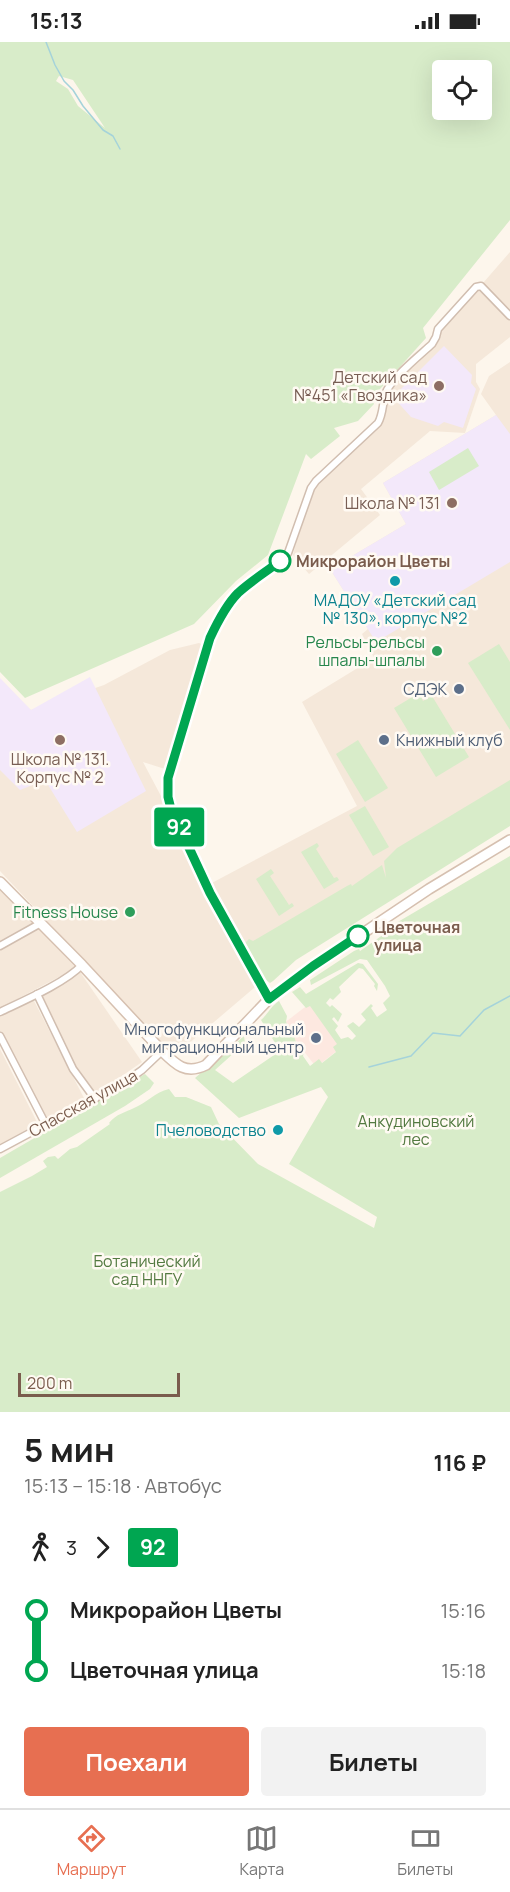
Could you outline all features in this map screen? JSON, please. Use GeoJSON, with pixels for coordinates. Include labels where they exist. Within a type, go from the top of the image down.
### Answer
{"type":"FeatureCollection","features":[{"type":"Feature","properties":{"kind":"main road"},"geometry":{"type":"LineString","coordinates":[[0,882],[162,1051],[173,1061],[191,1070],[206,1065],[269,999],[315,965],[510,840]]}},
{"type":"Feature","properties":{"kind":"street"},"geometry":{"type":"LineString","coordinates":[[269,999],[210,893],[171,809],[168,797],[168,778],[210,638],[237,594],[288,553],[311,488],[378,423],[387,390],[432,344],[438,329],[476,286],[481,286],[510,316]]}},
{"type":"Feature","properties":{"kind":"street"},"geometry":{"type":"LineString","coordinates":[[0,946],[41,923]]}},
{"type":"Feature","properties":{"kind":"street"},"geometry":{"type":"LineString","coordinates":[[0,1012],[37,994],[73,973],[82,965]]}},
{"type":"Feature","properties":{"kind":"street"},"geometry":{"type":"LineString","coordinates":[[37,994],[73,1069],[95,1099]]}},
{"type":"Feature","properties":{"kind":"street"},"geometry":{"type":"LineString","coordinates":[[0,1036],[46,1125]]}},
{"type":"Feature","properties":{"kind":"street","name":"Спасская улица"},"geometry":{"type":"LineString","coordinates":[[0,1149],[95,1099],[142,1070],[162,1051]]}},
{"type":"Feature","properties":{"kind":"shaded area"},"geometry":{"type":"Polygon","coordinates":[[[510,252],[510,337],[476,364],[476,382],[480,389],[465,433],[430,431],[361,489],[380,515],[309,574],[293,555],[301,523],[315,486],[384,419],[390,389],[435,342],[444,328],[510,252]]]}},
{"type":"Feature","properties":{"kind":"shaded area","name":"Детский сад №451 «Гвоздика»"},"geometry":{"type":"Polygon","coordinates":[[[444,346],[472,375],[471,383],[476,389],[463,428],[444,422],[438,426],[411,417],[393,397],[444,346]]]}},
{"type":"Feature","properties":{"kind":"shaded area"},"geometry":{"type":"Polygon","coordinates":[[[510,362],[510,819],[267,977],[174,1056],[0,871],[0,690],[31,710],[104,685],[170,650],[199,643],[205,646],[169,767],[165,769],[143,762],[208,885],[357,806],[302,702],[374,658],[362,634],[368,629],[330,569],[406,524],[383,483],[496,415],[481,394],[489,376],[510,362]]]}},
{"type":"Feature","properties":{"kind":"shaded area","name":"Школа № 131"},"geometry":{"type":"Polygon","coordinates":[[[496,415],[510,434],[510,562],[376,642],[330,569],[406,524],[383,483],[496,415]]]}},
{"type":"Feature","properties":{"kind":"shaded area","name":"Школа № 131. Корпус № 2"},"geometry":{"type":"Polygon","coordinates":[[[90,677],[146,791],[77,832],[45,780],[20,790],[0,770],[0,678],[31,710],[90,677]]]}},
{"type":"Feature","properties":{"kind":"shaded area"},"geometry":{"type":"Polygon","coordinates":[[[0,886],[34,921],[32,925],[0,942],[0,886]]]}},
{"type":"Feature","properties":{"kind":"shaded area"},"geometry":{"type":"Polygon","coordinates":[[[38,928],[76,968],[0,1008],[0,949],[38,928]]]}},
{"type":"Feature","properties":{"kind":"shaded area"},"geometry":{"type":"Polygon","coordinates":[[[80,972],[142,1062],[90,1098],[38,994],[80,972]]]}},
{"type":"Feature","properties":{"kind":"shaded area"},"geometry":{"type":"Polygon","coordinates":[[[32,997],[85,1100],[44,1123],[0,1038],[0,1014],[32,997]]]}},
{"type":"Feature","properties":{"kind":"shaded area"},"geometry":{"type":"Polygon","coordinates":[[[309,1004],[342,1047],[316,1067],[283,1024],[309,1004]]]}},
{"type":"Feature","properties":{"kind":"shaded area"},"geometry":{"type":"Polygon","coordinates":[[[0,1049],[38,1124],[0,1146],[0,1049]]]}},
{"type":"Feature","properties":{"kind":"green space"},"geometry":{"type":"Polygon","coordinates":[[[0,42],[510,42],[510,220],[423,328],[426,338],[371,399],[374,404],[358,421],[334,428],[340,436],[311,459],[306,454],[268,555],[236,581],[194,624],[25,698],[0,672],[0,42]],[[59,76],[56,81],[68,89],[78,106],[105,128],[73,80],[59,76]]]}},
{"type":"Feature","properties":{"kind":"green space"},"geometry":{"type":"Polygon","coordinates":[[[468,448],[479,466],[439,490],[429,472],[468,448]]]}},
{"type":"Feature","properties":{"kind":"green space"},"geometry":{"type":"Polygon","coordinates":[[[499,644],[510,662],[510,730],[468,663],[499,644]]]}},
{"type":"Feature","properties":{"kind":"green space"},"geometry":{"type":"Polygon","coordinates":[[[419,693],[423,701],[432,696],[469,757],[436,777],[394,708],[419,693]]]}},
{"type":"Feature","properties":{"kind":"green space"},"geometry":{"type":"Polygon","coordinates":[[[358,740],[388,788],[365,802],[336,754],[358,740]]]}},
{"type":"Feature","properties":{"kind":"green space"},"geometry":{"type":"Polygon","coordinates":[[[510,780],[510,826],[296,960],[270,983],[262,977],[244,944],[249,939],[253,941],[347,886],[351,884],[352,886],[382,865],[386,878],[384,861],[397,848],[510,780]]]}},
{"type":"Feature","properties":{"kind":"green space"},"geometry":{"type":"Polygon","coordinates":[[[365,806],[389,847],[373,856],[349,815],[365,806]]]}},
{"type":"Feature","properties":{"kind":"green space"},"geometry":{"type":"Polygon","coordinates":[[[317,843],[319,846],[316,849],[334,878],[337,877],[339,880],[324,889],[301,852],[317,843]]]}},
{"type":"Feature","properties":{"kind":"green space"},"geometry":{"type":"Polygon","coordinates":[[[510,856],[510,1412],[0,1412],[0,1192],[47,1167],[43,1161],[48,1157],[55,1156],[58,1159],[110,1124],[118,1115],[139,1106],[159,1093],[169,1089],[175,1097],[186,1097],[211,1107],[219,1124],[258,1164],[374,1228],[377,1217],[289,1164],[328,1097],[321,1087],[239,1118],[195,1078],[244,1036],[245,1043],[215,1070],[233,1083],[280,1051],[261,1020],[279,1001],[297,1045],[300,1045],[304,1051],[303,1056],[310,1066],[319,1059],[322,1063],[336,1052],[333,1047],[337,1044],[310,1006],[306,1008],[292,992],[300,987],[306,994],[358,963],[363,964],[378,984],[377,991],[375,984],[363,969],[359,968],[339,987],[341,992],[326,1003],[342,1014],[338,1022],[334,1017],[332,1019],[338,1026],[335,1030],[341,1039],[348,1037],[352,1040],[356,1036],[347,1026],[353,1022],[359,1027],[366,1020],[361,1014],[371,1004],[377,1017],[387,1010],[383,1003],[390,996],[367,960],[360,959],[311,985],[310,980],[354,951],[359,949],[360,951],[394,927],[391,926],[510,856]]]}},
{"type":"Feature","properties":{"kind":"green space"},"geometry":{"type":"Polygon","coordinates":[[[271,869],[274,873],[270,876],[289,905],[292,903],[294,906],[279,916],[256,879],[271,869]]]}},
{"type":"Feature","properties":{"kind":"green space"},"geometry":{"type":"Polygon","coordinates":[[[145,1074],[154,1083],[150,1089],[125,1106],[0,1178],[0,1158],[145,1074]]]}},
{"type":"Feature","properties":{"kind":"waterway"},"geometry":{"type":"LineString","coordinates":[[46,42],[64,81],[103,130],[113,136],[120,149]]}},
{"type":"Feature","properties":{"kind":"waterway"},"geometry":{"type":"LineString","coordinates":[[369,1067],[411,1056],[433,1033],[460,1036],[484,1010],[510,996]]}},
{"type":"Feature","properties":{"kind":"bus line","name":"92"},"geometry":{"type":"LineString","coordinates":[[280,561],[237,594],[210,638],[168,778],[168,797],[171,809],[210,893],[269,999],[358,936]]}},
{"type":"Feature","properties":{"kind":"place","name":"Детский сад №451 «Гвоздика»"},"geometry":{"type":"Point","coordinates":[439,386]}},
{"type":"Feature","properties":{"kind":"place","name":"Школа № 131"},"geometry":{"type":"Point","coordinates":[452,503]}},
{"type":"Feature","properties":{"kind":"place","name":"Микрорайон Цветы"},"geometry":{"type":"Point","coordinates":[280,561]}},
{"type":"Feature","properties":{"kind":"place","name":"МАДОУ «Детский сад № 130», корпус №2"},"geometry":{"type":"Point","coordinates":[395,581]}},
{"type":"Feature","properties":{"kind":"place","name":"Рельсы-рельсы шпалы-шпалы"},"geometry":{"type":"Point","coordinates":[437,651]}},
{"type":"Feature","properties":{"kind":"place","name":"СДЭК"},"geometry":{"type":"Point","coordinates":[459,689]}},
{"type":"Feature","properties":{"kind":"place","name":"Школа № 131. Корпус № 2"},"geometry":{"type":"Point","coordinates":[60,740]}},
{"type":"Feature","properties":{"kind":"place","name":"Книжный клуб"},"geometry":{"type":"Point","coordinates":[384,740]}},
{"type":"Feature","properties":{"kind":"place","name":"Fitness House"},"geometry":{"type":"Point","coordinates":[130,912]}},
{"type":"Feature","properties":{"kind":"place","name":"Цветочная улица"},"geometry":{"type":"Point","coordinates":[358,936]}},
{"type":"Feature","properties":{"kind":"place","name":"Многофункциональный миграционный центр"},"geometry":{"type":"Point","coordinates":[316,1038]}},
{"type":"Feature","properties":{"kind":"place","name":"Пчеловодство"},"geometry":{"type":"Point","coordinates":[278,1130]}},
{"type":"Feature","properties":{"kind":"park label","name":"Анкудиновский лес"},"geometry":{"type":"Point","coordinates":[416,1130]}},
{"type":"Feature","properties":{"kind":"park label","name":"Ботанический сад ННГУ"},"geometry":{"type":"Point","coordinates":[147,1270]}}]}
